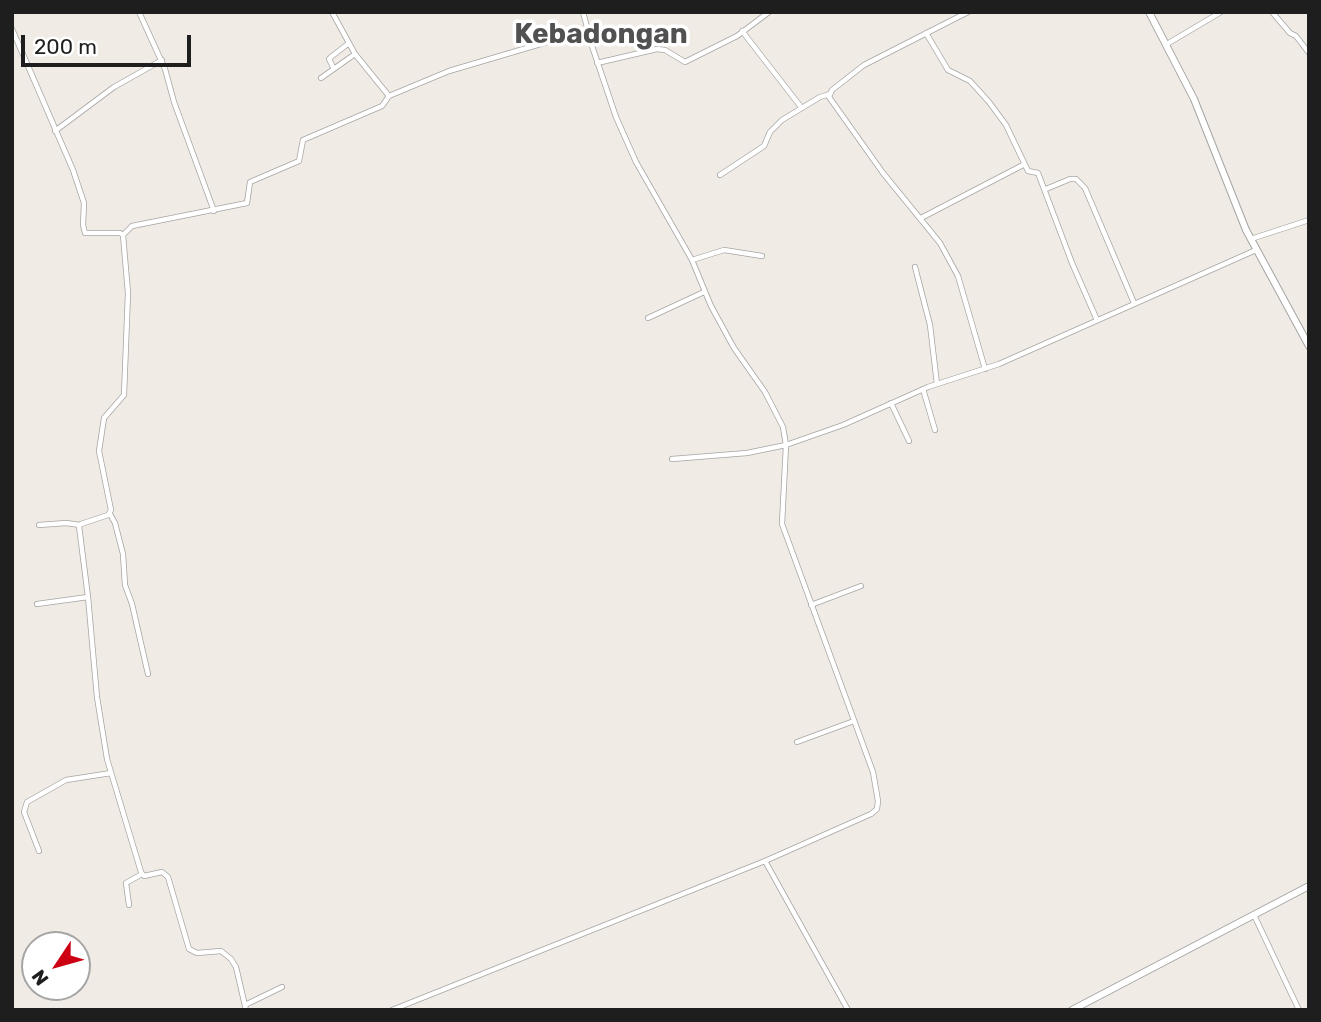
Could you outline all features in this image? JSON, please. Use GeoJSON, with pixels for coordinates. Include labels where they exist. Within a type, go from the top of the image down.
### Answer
{"type":"FeatureCollection","features":[{"type":"Feature","properties":{"kind":"street"},"geometry":{"type":"LineString","coordinates":[[139,12],[162,60],[214,211]]}},
{"type":"Feature","properties":{"kind":"street"},"geometry":{"type":"LineString","coordinates":[[332,12],[355,54],[389,96]]}},
{"type":"Feature","properties":{"kind":"street"},"geometry":{"type":"LineString","coordinates":[[392,1010],[765,861],[877,809],[873,772],[782,524],[786,445],[783,427],[765,392],[734,348],[704,292],[692,260],[636,162],[616,117],[583,12]]}},
{"type":"Feature","properties":{"kind":"street"},"geometry":{"type":"LineString","coordinates":[[597,63],[657,49],[665,50],[685,62],[742,32],[769,12]]}},
{"type":"Feature","properties":{"kind":"street"},"geometry":{"type":"LineString","coordinates":[[720,176],[764,146],[770,132],[782,120],[820,97],[830,94],[864,65],[968,12]]}},
{"type":"Feature","properties":{"kind":"street"},"geometry":{"type":"LineString","coordinates":[[1149,12],[1194,99],[1256,250],[1309,346]]}},
{"type":"Feature","properties":{"kind":"street"},"geometry":{"type":"LineString","coordinates":[[1167,44],[1221,12]]}},
{"type":"Feature","properties":{"kind":"street"},"geometry":{"type":"LineString","coordinates":[[1272,12],[1309,53]]}},
{"type":"Feature","properties":{"kind":"street"},"geometry":{"type":"LineString","coordinates":[[12,29],[71,166],[84,203],[85,233],[123,235]]}},
{"type":"Feature","properties":{"kind":"street"},"geometry":{"type":"LineString","coordinates":[[148,674],[125,585],[122,554],[115,523],[110,514],[99,452],[104,418],[124,395],[128,293],[123,235],[132,226],[248,202],[250,182],[299,161],[303,140],[382,106],[389,96],[449,71],[588,30]]}},
{"type":"Feature","properties":{"kind":"street"},"geometry":{"type":"LineString","coordinates":[[742,32],[802,107]]}},
{"type":"Feature","properties":{"kind":"street"},"geometry":{"type":"LineString","coordinates":[[926,33],[948,70],[970,81],[1006,125],[1023,165],[1028,171],[1038,173],[1097,320]]}},
{"type":"Feature","properties":{"kind":"street"},"geometry":{"type":"LineString","coordinates":[[334,69],[329,59],[349,43]]}},
{"type":"Feature","properties":{"kind":"street"},"geometry":{"type":"LineString","coordinates":[[321,78],[355,54]]}},
{"type":"Feature","properties":{"kind":"street"},"geometry":{"type":"LineString","coordinates":[[55,131],[114,87],[162,60]]}},
{"type":"Feature","properties":{"kind":"street"},"geometry":{"type":"LineString","coordinates":[[830,94],[832,102],[855,134],[940,243],[958,276],[985,369]]}},
{"type":"Feature","properties":{"kind":"street"},"geometry":{"type":"LineString","coordinates":[[921,218],[1023,165]]}},
{"type":"Feature","properties":{"kind":"street"},"geometry":{"type":"LineString","coordinates":[[1046,189],[1070,179],[1076,179],[1085,188],[1135,304]]}},
{"type":"Feature","properties":{"kind":"street"},"geometry":{"type":"LineString","coordinates":[[1251,239],[1309,220]]}},
{"type":"Feature","properties":{"kind":"street"},"geometry":{"type":"LineString","coordinates":[[692,260],[724,250],[762,256]]}},
{"type":"Feature","properties":{"kind":"street"},"geometry":{"type":"LineString","coordinates":[[672,459],[747,453],[786,445],[843,425],[923,389],[985,369],[1256,250]]}},
{"type":"Feature","properties":{"kind":"street"},"geometry":{"type":"LineString","coordinates":[[915,267],[930,325],[937,384]]}},
{"type":"Feature","properties":{"kind":"street"},"geometry":{"type":"LineString","coordinates":[[649,318],[704,292]]}},
{"type":"Feature","properties":{"kind":"street"},"geometry":{"type":"LineString","coordinates":[[923,389],[935,430]]}},
{"type":"Feature","properties":{"kind":"street"},"geometry":{"type":"LineString","coordinates":[[891,403],[909,441]]}},
{"type":"Feature","properties":{"kind":"street"},"geometry":{"type":"LineString","coordinates":[[40,525],[79,525],[110,514]]}},
{"type":"Feature","properties":{"kind":"street"},"geometry":{"type":"LineString","coordinates":[[79,525],[97,697],[111,773],[142,874]]}},
{"type":"Feature","properties":{"kind":"street"},"geometry":{"type":"LineString","coordinates":[[811,605],[861,586]]}},
{"type":"Feature","properties":{"kind":"street"},"geometry":{"type":"LineString","coordinates":[[37,604],[88,597]]}},
{"type":"Feature","properties":{"kind":"street"},"geometry":{"type":"LineString","coordinates":[[797,742],[853,720]]}},
{"type":"Feature","properties":{"kind":"street"},"geometry":{"type":"LineString","coordinates":[[39,851],[24,812],[27,802],[66,780],[111,773]]}},
{"type":"Feature","properties":{"kind":"street"},"geometry":{"type":"LineString","coordinates":[[765,861],[848,1010]]}},
{"type":"Feature","properties":{"kind":"street"},"geometry":{"type":"LineString","coordinates":[[129,905],[125,883],[142,874],[162,872],[168,877],[189,949],[197,953],[221,951],[228,954],[236,967],[245,1008],[282,987]]}},
{"type":"Feature","properties":{"kind":"street"},"geometry":{"type":"LineString","coordinates":[[1072,1010],[1309,886]]}},
{"type":"Feature","properties":{"kind":"street"},"geometry":{"type":"LineString","coordinates":[[1254,914],[1300,1010]]}},
{"type":"Feature","properties":{"kind":"district","name":"Kebadongan"},"geometry":{"type":"Point","coordinates":[601,35]}}]}
